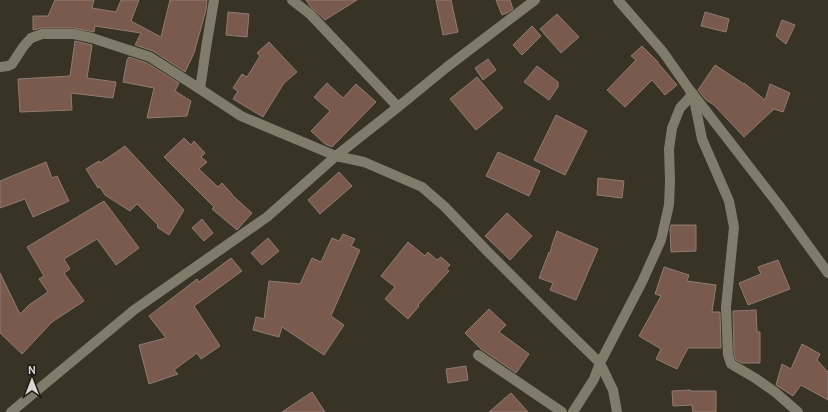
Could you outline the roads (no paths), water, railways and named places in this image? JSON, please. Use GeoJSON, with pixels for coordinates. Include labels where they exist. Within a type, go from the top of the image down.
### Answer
{"type":"FeatureCollection","features":[{"type":"Feature","properties":{"kind":"street"},"geometry":{"type":"LineString","coordinates":[[200,89],[214,0]]}},
{"type":"Feature","properties":{"kind":"street"},"geometry":{"type":"LineString","coordinates":[[292,0],[310,14],[398,107]]}},
{"type":"Feature","properties":{"kind":"street"},"geometry":{"type":"LineString","coordinates":[[11,412],[134,310],[267,217],[336,156],[447,67],[535,0]]}},
{"type":"Feature","properties":{"kind":"street"},"geometry":{"type":"LineString","coordinates":[[618,0],[663,52],[691,92],[778,204],[828,273]]}},
{"type":"Feature","properties":{"kind":"street"},"geometry":{"type":"LineString","coordinates":[[0,67],[12,64],[22,47],[31,38],[42,34],[74,34],[92,38],[150,57],[241,116],[336,156],[364,162],[422,187],[445,207],[487,251],[600,363],[613,390],[617,412]]}},
{"type":"Feature","properties":{"kind":"street"},"geometry":{"type":"LineString","coordinates":[[573,412],[594,379],[600,363],[642,282],[661,240],[668,205],[670,181],[668,149],[672,128],[680,108],[691,92]]}},
{"type":"Feature","properties":{"kind":"street"},"geometry":{"type":"LineString","coordinates":[[691,92],[702,139],[729,201],[734,227],[726,307],[728,355],[731,364],[775,392],[798,412]]}},
{"type":"Feature","properties":{"kind":"street"},"geometry":{"type":"LineString","coordinates":[[478,355],[562,412]]}}]}
